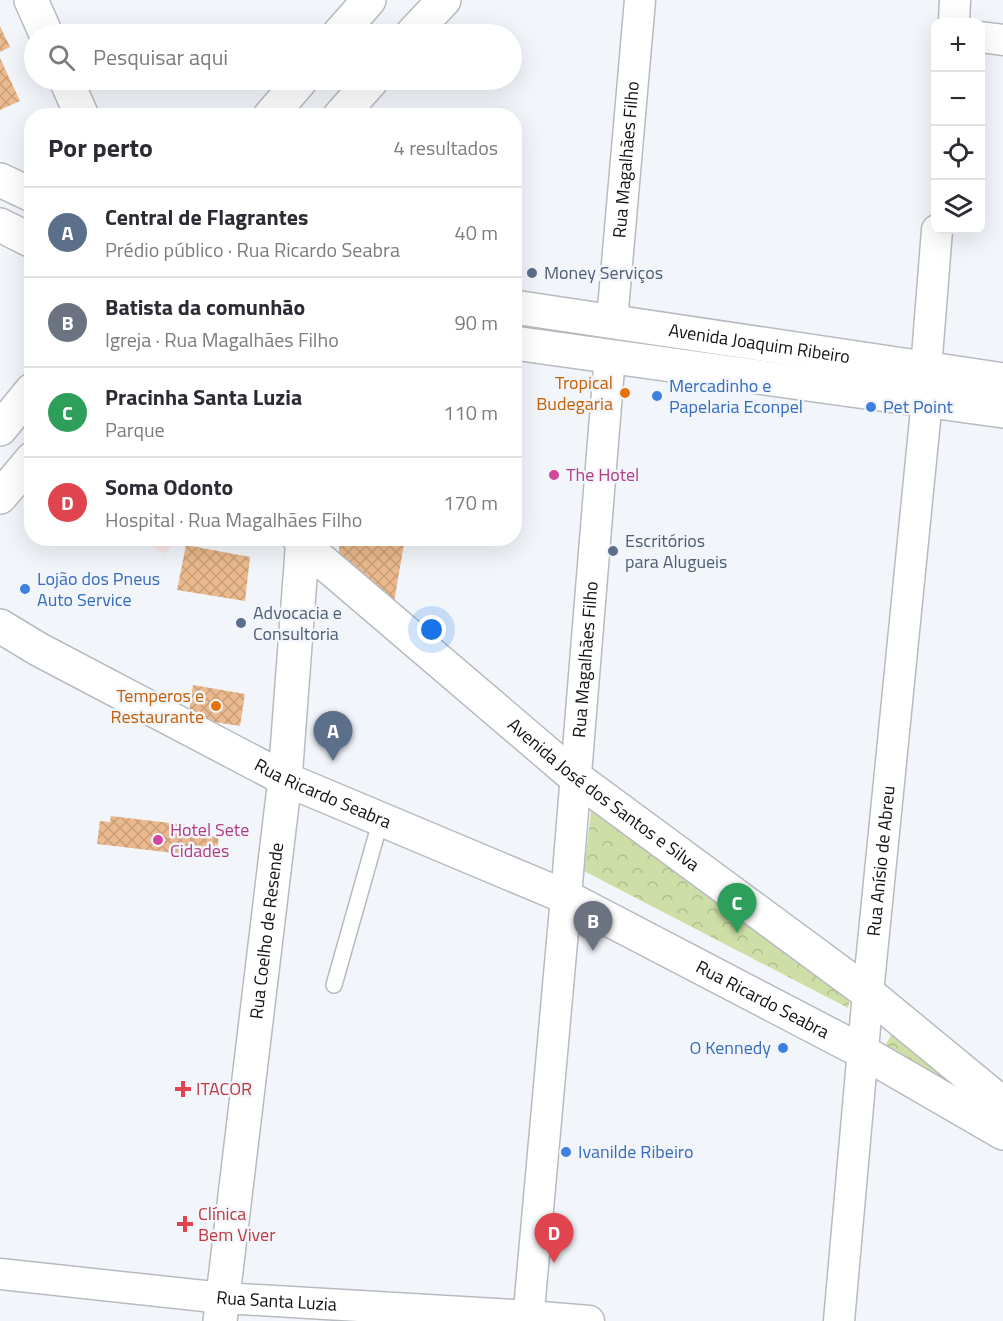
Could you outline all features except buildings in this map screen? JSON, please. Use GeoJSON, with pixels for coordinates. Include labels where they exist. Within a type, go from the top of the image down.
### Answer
{"type":"FeatureCollection","features":[{"type":"Feature","properties":{"kind":"main road"},"geometry":{"type":"LineString","coordinates":[[31,0],[42,24]]}},
{"type":"Feature","properties":{"kind":"main road"},"geometry":{"type":"LineString","coordinates":[[348,24],[369,0]]}},
{"type":"Feature","properties":{"kind":"main road"},"geometry":{"type":"LineString","coordinates":[[421,24],[444,0]]}},
{"type":"Feature","properties":{"kind":"main road"},"geometry":{"type":"LineString","coordinates":[[70,90],[78,108]]}},
{"type":"Feature","properties":{"kind":"main road"},"geometry":{"type":"LineString","coordinates":[[277,108],[292,90]]}},
{"type":"Feature","properties":{"kind":"main road"},"geometry":{"type":"LineString","coordinates":[[347,108],[363,90]]}},
{"type":"Feature","properties":{"kind":"main road"},"geometry":{"type":"LineString","coordinates":[[0,180],[24,191]]}},
{"type":"Feature","properties":{"kind":"main road"},"geometry":{"type":"LineString","coordinates":[[0,225],[24,237]]}},
{"type":"Feature","properties":{"kind":"main road","name":"Avenida Joaquim Ribeiro"},"geometry":{"type":"LineString","coordinates":[[522,308],[612,321],[926,385],[1003,411]]}},
{"type":"Feature","properties":{"kind":"main road","name":"Avenida Joaquim Ribeiro"},"geometry":{"type":"LineString","coordinates":[[522,344],[610,356],[926,385],[1003,380]]}},
{"type":"Feature","properties":{"kind":"main road"},"geometry":{"type":"LineString","coordinates":[[0,429],[24,400]]}},
{"type":"Feature","properties":{"kind":"main road"},"geometry":{"type":"LineString","coordinates":[[0,497],[24,468]]}},
{"type":"Feature","properties":{"kind":"main road","name":"Rua Coelho de Resende"},"geometry":{"type":"LineString","coordinates":[[222,1310],[285,779],[301,546]]}},
{"type":"Feature","properties":{"kind":"main road","name":"Avenida José dos Santos e Silva"},"geometry":{"type":"LineString","coordinates":[[308,546],[575,777],[868,993],[1003,1104]]}},
{"type":"Feature","properties":{"kind":"main road","name":"Rua Ricardo Seabra"},"geometry":{"type":"LineString","coordinates":[[0,626],[38,649],[285,779],[566,897],[863,1052],[1003,1133]]}},
{"type":"Feature","properties":{"kind":"street","name":"Rua Magalhães Filho"},"geometry":{"type":"LineString","coordinates":[[612,321],[640,0]]}},
{"type":"Feature","properties":{"kind":"street"},"geometry":{"type":"LineString","coordinates":[[954,18],[955,0]]}},
{"type":"Feature","properties":{"kind":"street"},"geometry":{"type":"LineString","coordinates":[[985,38],[1003,40]]}},
{"type":"Feature","properties":{"kind":"street","name":"Rua Anísio de Abreu"},"geometry":{"type":"LineString","coordinates":[[839,1321],[926,385],[937,234]]}},
{"type":"Feature","properties":{"kind":"street","name":"Rua Magalhães Filho"},"geometry":{"type":"LineString","coordinates":[[528,1318],[566,897],[610,356]]}},
{"type":"Feature","properties":{"kind":"street","name":"Rua Santa Luzia"},"geometry":{"type":"LineString","coordinates":[[0,1274],[222,1310],[589,1321]]}},
{"type":"Feature","properties":{"kind":"lane"},"geometry":{"type":"LineString","coordinates":[[334,985],[381,819]]}},
{"type":"Feature","properties":{"kind":"shaded area"},"geometry":{"type":"Polygon","coordinates":[[[151,546],[171,546],[164,554],[151,546]]]}},
{"type":"Feature","properties":{"kind":"green space"},"geometry":{"type":"Polygon","coordinates":[[[593,795],[851,994],[848,1008],[584,871],[593,795]]]}},
{"type":"Feature","properties":{"kind":"green space"},"geometry":{"type":"Polygon","coordinates":[[[892,1033],[1003,1114],[882,1052],[892,1033]]]}},
{"type":"Feature","properties":{"kind":"place","name":"Money Serviços"},"geometry":{"type":"Point","coordinates":[532,273]}},
{"type":"Feature","properties":{"kind":"place","name":"Tropical Budegaria"},"geometry":{"type":"Point","coordinates":[625,393]}},
{"type":"Feature","properties":{"kind":"place","name":"Mercadinho e Papelaria Econpel"},"geometry":{"type":"Point","coordinates":[657,396]}},
{"type":"Feature","properties":{"kind":"place","name":"Pet Point"},"geometry":{"type":"Point","coordinates":[871,407]}},
{"type":"Feature","properties":{"kind":"place","name":"The Hotel"},"geometry":{"type":"Point","coordinates":[554,475]}},
{"type":"Feature","properties":{"kind":"place","name":"Escritórios para Alugueis"},"geometry":{"type":"Point","coordinates":[613,551]}},
{"type":"Feature","properties":{"kind":"place","name":"Lojão dos Pneus Auto Service"},"geometry":{"type":"Point","coordinates":[25,589]}},
{"type":"Feature","properties":{"kind":"place","name":"Advocacia e Consultoria"},"geometry":{"type":"Point","coordinates":[241,623]}},
{"type":"Feature","properties":{"kind":"place","name":"Temperos e Restaurante"},"geometry":{"type":"Point","coordinates":[216,706]}},
{"type":"Feature","properties":{"kind":"place","name":"Central de Flagrantes"},"geometry":{"type":"Point","coordinates":[333,761]}},
{"type":"Feature","properties":{"kind":"place","name":"Hotel Sete Cidades"},"geometry":{"type":"Point","coordinates":[158,840]}},
{"type":"Feature","properties":{"kind":"place","name":"Pracinha Santa Luzia"},"geometry":{"type":"Point","coordinates":[737,933]}},
{"type":"Feature","properties":{"kind":"place","name":"Batista da comunhão"},"geometry":{"type":"Point","coordinates":[593,951]}},
{"type":"Feature","properties":{"kind":"place","name":"O Kennedy"},"geometry":{"type":"Point","coordinates":[783,1048]}},
{"type":"Feature","properties":{"kind":"place","name":"ITACOR"},"geometry":{"type":"Point","coordinates":[183,1089]}},
{"type":"Feature","properties":{"kind":"place","name":"Ivanilde Ribeiro"},"geometry":{"type":"Point","coordinates":[566,1152]}},
{"type":"Feature","properties":{"kind":"place","name":"Clínica Bem Viver"},"geometry":{"type":"Point","coordinates":[185,1224]}},
{"type":"Feature","properties":{"kind":"place","name":"Soma Odonto"},"geometry":{"type":"Point","coordinates":[554,1263]}}]}
